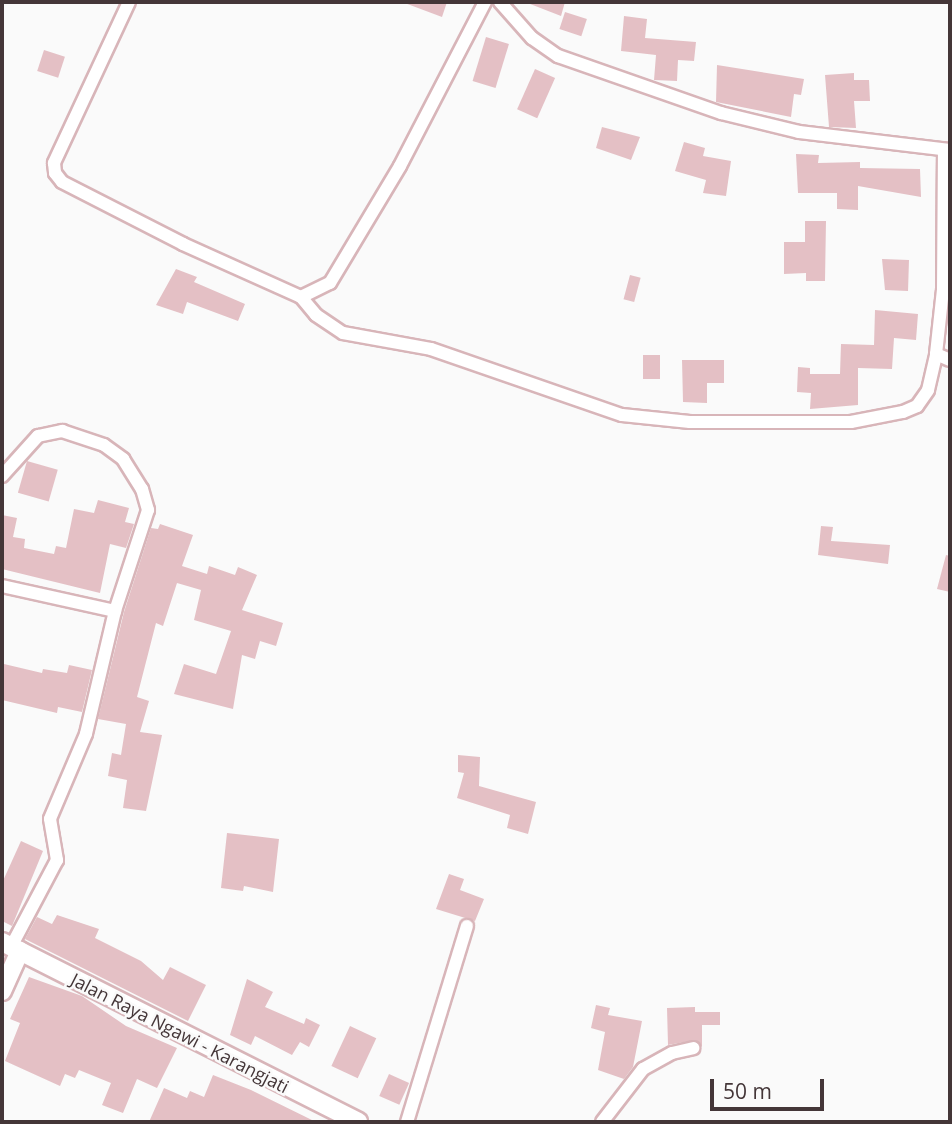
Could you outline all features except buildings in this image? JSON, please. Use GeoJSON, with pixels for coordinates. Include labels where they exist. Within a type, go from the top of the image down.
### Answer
{"type":"FeatureCollection","features":[{"type":"Feature","properties":{"kind":"main road"},"geometry":{"type":"LineString","coordinates":[[2,991],[11,947]]}},
{"type":"Feature","properties":{"kind":"main road","name":"Jalan Raya Ngawi - Karangjati"},"geometry":{"type":"LineString","coordinates":[[11,947],[358,1122]]}},
{"type":"Feature","properties":{"kind":"street"},"geometry":{"type":"LineString","coordinates":[[129,2],[54,163],[55,173],[62,182],[183,244],[301,297],[316,315],[343,333],[431,349],[622,415],[690,422],[851,422],[911,410],[928,390],[936,354],[943,290],[947,150],[799,132],[721,113],[558,55],[532,38],[500,2]]}},
{"type":"Feature","properties":{"kind":"street"},"geometry":{"type":"LineString","coordinates":[[301,297],[330,283],[400,166],[485,2]]}},
{"type":"Feature","properties":{"kind":"street"},"geometry":{"type":"LineString","coordinates":[[936,354],[950,360]]}},
{"type":"Feature","properties":{"kind":"street"},"geometry":{"type":"LineString","coordinates":[[2,476],[38,436],[50,432],[90,439],[122,459],[142,489],[148,510],[115,611],[86,734],[50,819],[57,860],[11,947]]}},
{"type":"Feature","properties":{"kind":"street"},"geometry":{"type":"LineString","coordinates":[[2,586],[115,611]]}},
{"type":"Feature","properties":{"kind":"street"},"geometry":{"type":"LineString","coordinates":[[407,1122],[467,926]]}},
{"type":"Feature","properties":{"kind":"street"},"geometry":{"type":"LineString","coordinates":[[602,1122],[643,1069],[672,1053],[693,1048]]}}]}
